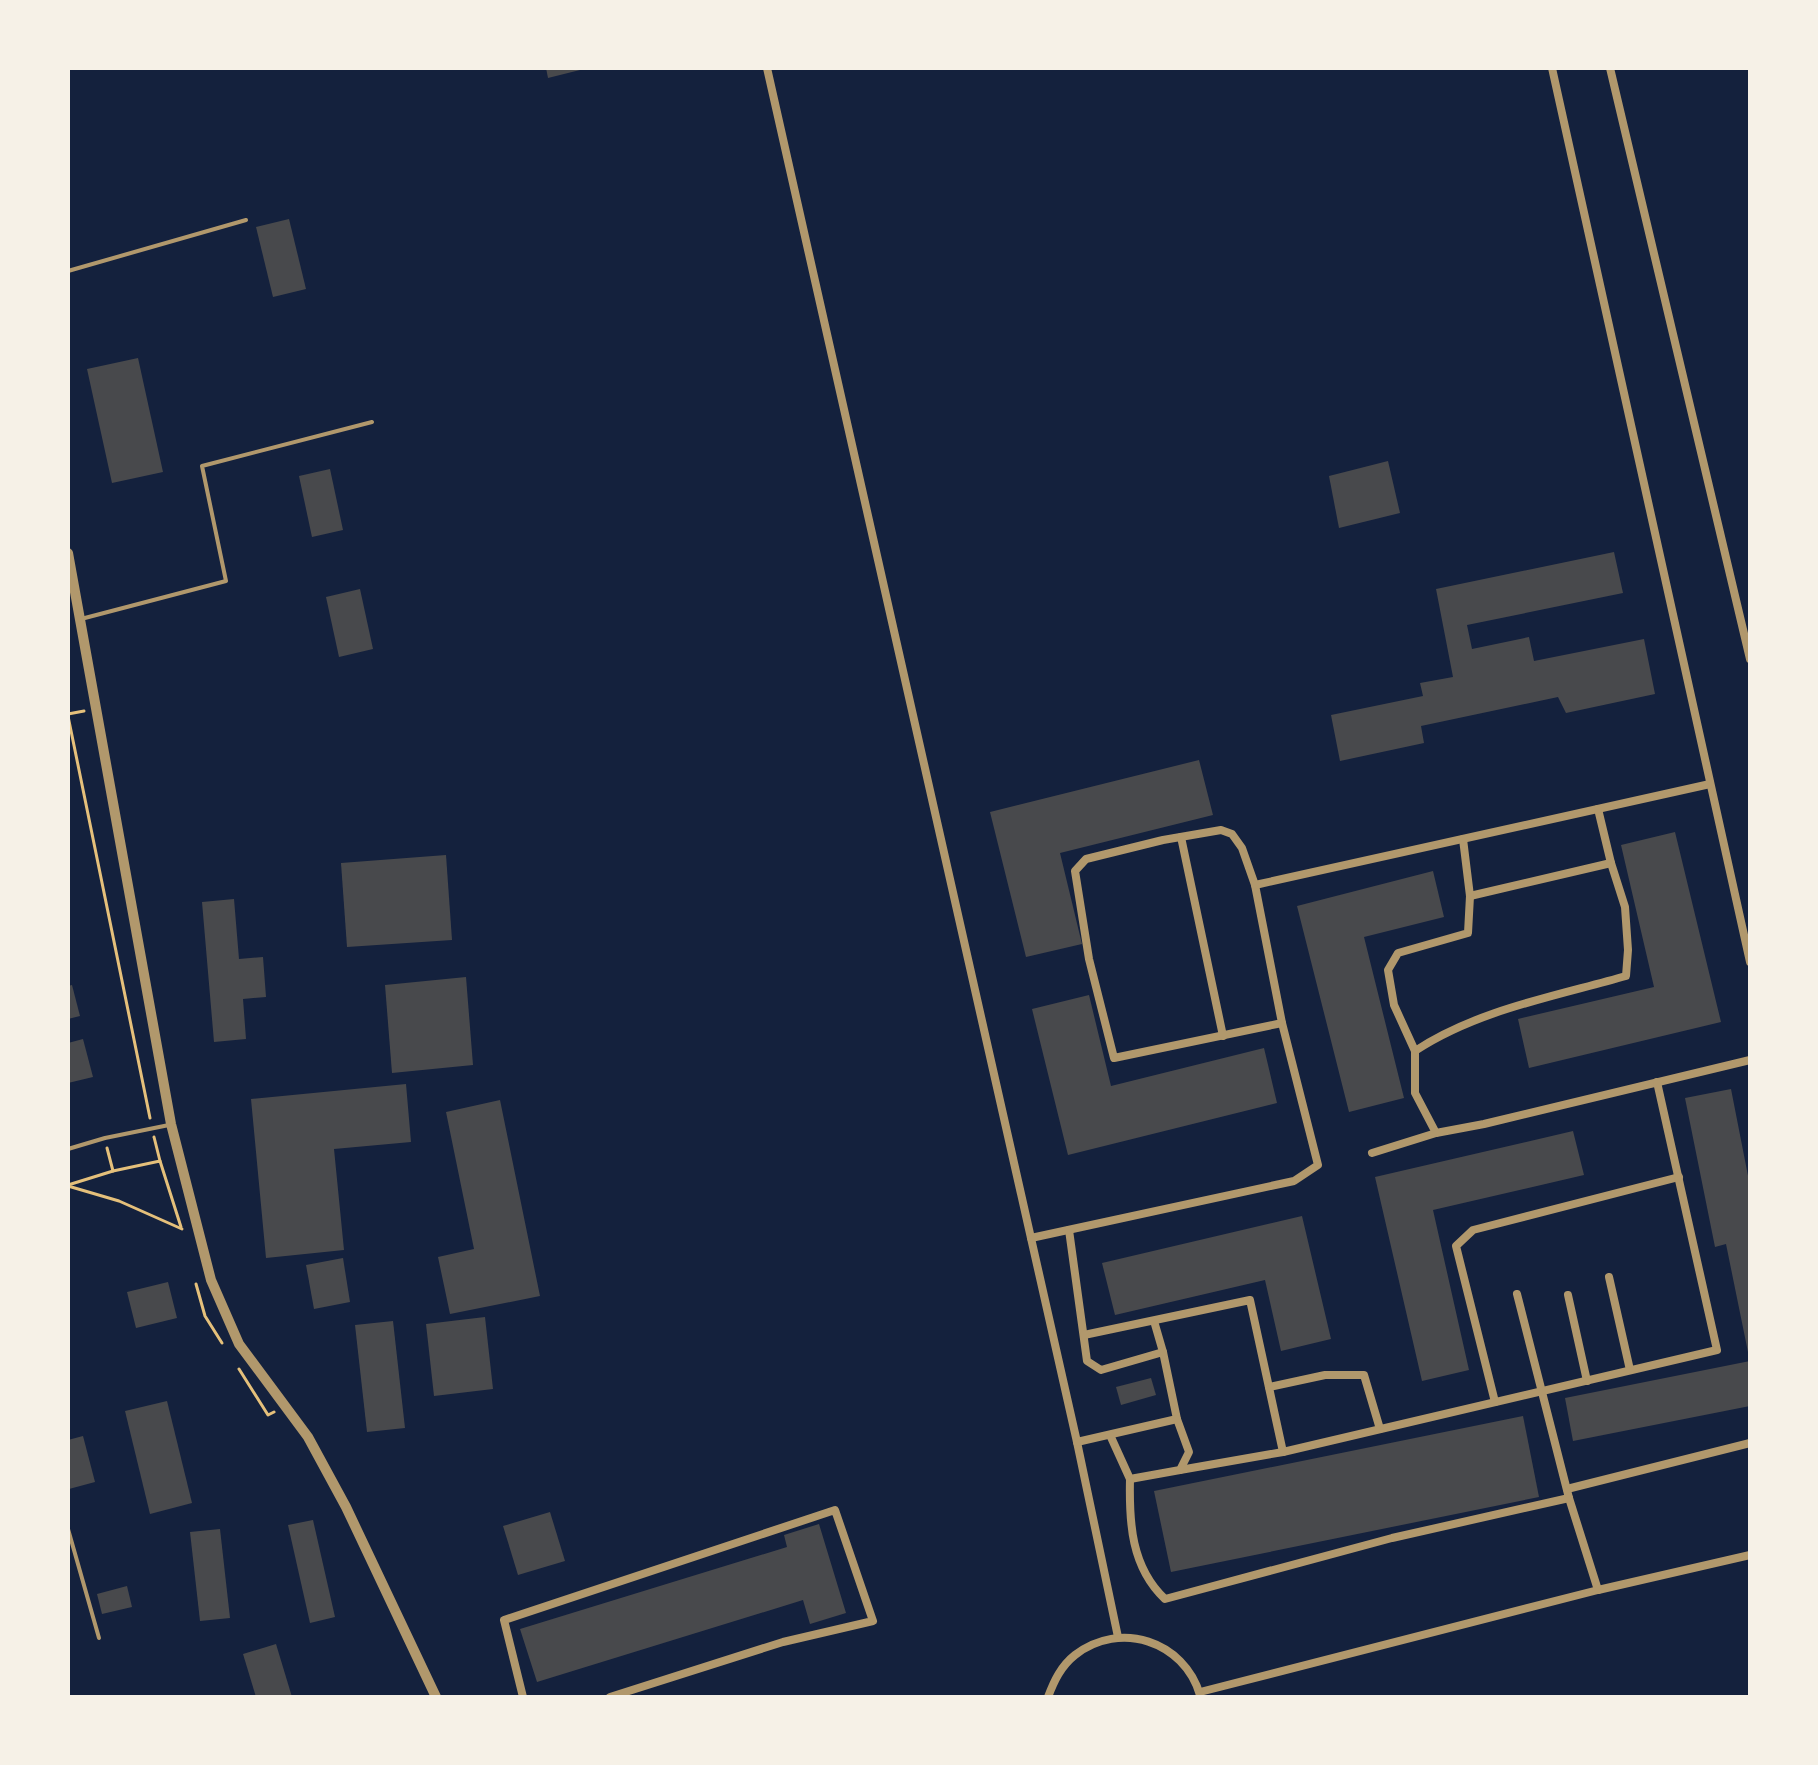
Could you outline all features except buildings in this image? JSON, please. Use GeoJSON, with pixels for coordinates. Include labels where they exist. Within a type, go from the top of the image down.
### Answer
{"type":"FeatureCollection","features":[{"type":"Feature","properties":{"kind":"street"},"geometry":{"type":"LineString","coordinates":[[767,68],[1077,1442],[1118,1637]]}},
{"type":"Feature","properties":{"kind":"street"},"geometry":{"type":"LineString","coordinates":[[1552,68],[1750,962]]}},
{"type":"Feature","properties":{"kind":"street"},"geometry":{"type":"LineString","coordinates":[[1613,69],[1750,659]]}},
{"type":"Feature","properties":{"kind":"street"},"geometry":{"type":"LineString","coordinates":[[68,553],[171,1124],[211,1280],[239,1344],[308,1437],[346,1507],[436,1697]]}},
{"type":"Feature","properties":{"kind":"street"},"geometry":{"type":"LineString","coordinates":[[1255,885],[1710,784]]}},
{"type":"Feature","properties":{"kind":"street"},"geometry":{"type":"LineString","coordinates":[[1415,1051],[1438,1036],[1511,1008],[1626,976],[1625,907],[1598,809]]}},
{"type":"Feature","properties":{"kind":"street"},"geometry":{"type":"LineString","coordinates":[[1031,1238],[1294,1181],[1318,1165],[1282,1023],[1255,885],[1242,848],[1232,834],[1221,830],[1086,859],[1075,871],[1089,959],[1114,1058],[1282,1023]]}},
{"type":"Feature","properties":{"kind":"street"},"geometry":{"type":"LineString","coordinates":[[1181,837],[1223,1036]]}},
{"type":"Feature","properties":{"kind":"street"},"geometry":{"type":"LineString","coordinates":[[1436,1133],[1415,1093],[1415,1051],[1394,1005],[1388,970],[1398,953],[1468,933],[1470,896],[1463,839]]}},
{"type":"Feature","properties":{"kind":"street"},"geometry":{"type":"LineString","coordinates":[[1470,896],[1611,863]]}},
{"type":"Feature","properties":{"kind":"street"},"geometry":{"type":"LineString","coordinates":[[1372,1153],[1436,1133],[1750,1060]]}},
{"type":"Feature","properties":{"kind":"street"},"geometry":{"type":"LineString","coordinates":[[1130,1479],[1283,1452],[1717,1350],[1657,1082]]}},
{"type":"Feature","properties":{"kind":"street"},"geometry":{"type":"LineString","coordinates":[[1495,1402],[1456,1246],[1473,1230],[1679,1177]]}},
{"type":"Feature","properties":{"kind":"street"},"geometry":{"type":"LineString","coordinates":[[1069,1230],[1087,1361],[1101,1370],[1163,1352]]}},
{"type":"Feature","properties":{"kind":"street"},"geometry":{"type":"LineString","coordinates":[[1609,1277],[1630,1370]]}},
{"type":"Feature","properties":{"kind":"street"},"geometry":{"type":"LineString","coordinates":[[1517,1294],[1568,1494],[1598,1590]]}},
{"type":"Feature","properties":{"kind":"street"},"geometry":{"type":"LineString","coordinates":[[1568,1295],[1587,1381]]}},
{"type":"Feature","properties":{"kind":"street"},"geometry":{"type":"LineString","coordinates":[[1084,1335],[1250,1300],[1283,1452]]}},
{"type":"Feature","properties":{"kind":"street"},"geometry":{"type":"LineString","coordinates":[[1154,1321],[1177,1419],[1189,1452],[1180,1470]]}},
{"type":"Feature","properties":{"kind":"street"},"geometry":{"type":"LineString","coordinates":[[1269,1387],[1325,1375],[1364,1375],[1380,1429]]}},
{"type":"Feature","properties":{"kind":"street"},"geometry":{"type":"LineString","coordinates":[[1077,1442],[1177,1419]]}},
{"type":"Feature","properties":{"kind":"street"},"geometry":{"type":"LineString","coordinates":[[1110,1435],[1130,1479],[1129,1528],[1149,1585],[1165,1599],[1750,1443]]}},
{"type":"Feature","properties":{"kind":"street"},"geometry":{"type":"LineString","coordinates":[[523,1697],[504,1620],[835,1510],[873,1621],[783,1642],[610,1697]]}},
{"type":"Feature","properties":{"kind":"street"},"geometry":{"type":"LineString","coordinates":[[1048,1697],[1057,1676],[1073,1656],[1094,1643],[1118,1637],[1139,1638],[1168,1650],[1191,1672],[1200,1694],[1598,1590],[1750,1555]]}},
{"type":"Feature","properties":{"kind":"lane"},"geometry":{"type":"LineString","coordinates":[[68,271],[246,220]]}},
{"type":"Feature","properties":{"kind":"lane"},"geometry":{"type":"LineString","coordinates":[[81,619],[226,581],[202,466],[372,422]]}},
{"type":"Feature","properties":{"kind":"lane"},"geometry":{"type":"LineString","coordinates":[[68,1149],[171,1124]]}},
{"type":"Feature","properties":{"kind":"lane"},"geometry":{"type":"LineString","coordinates":[[68,1529],[99,1638]]}},
{"type":"Feature","properties":{"kind":"path"},"geometry":{"type":"LineString","coordinates":[[68,716],[152,1128],[182,1229],[119,1201],[68,1186]]}},
{"type":"Feature","properties":{"kind":"path"},"geometry":{"type":"LineString","coordinates":[[105,1138],[113,1171]]}},
{"type":"Feature","properties":{"kind":"path"},"geometry":{"type":"LineString","coordinates":[[68,1186],[113,1171],[160,1161]]}},
{"type":"Feature","properties":{"kind":"path"},"geometry":{"type":"LineString","coordinates":[[193,1273],[205,1316],[228,1353]]}},
{"type":"Feature","properties":{"kind":"path"},"geometry":{"type":"LineString","coordinates":[[236,1366],[268,1415],[286,1407]]}}]}
